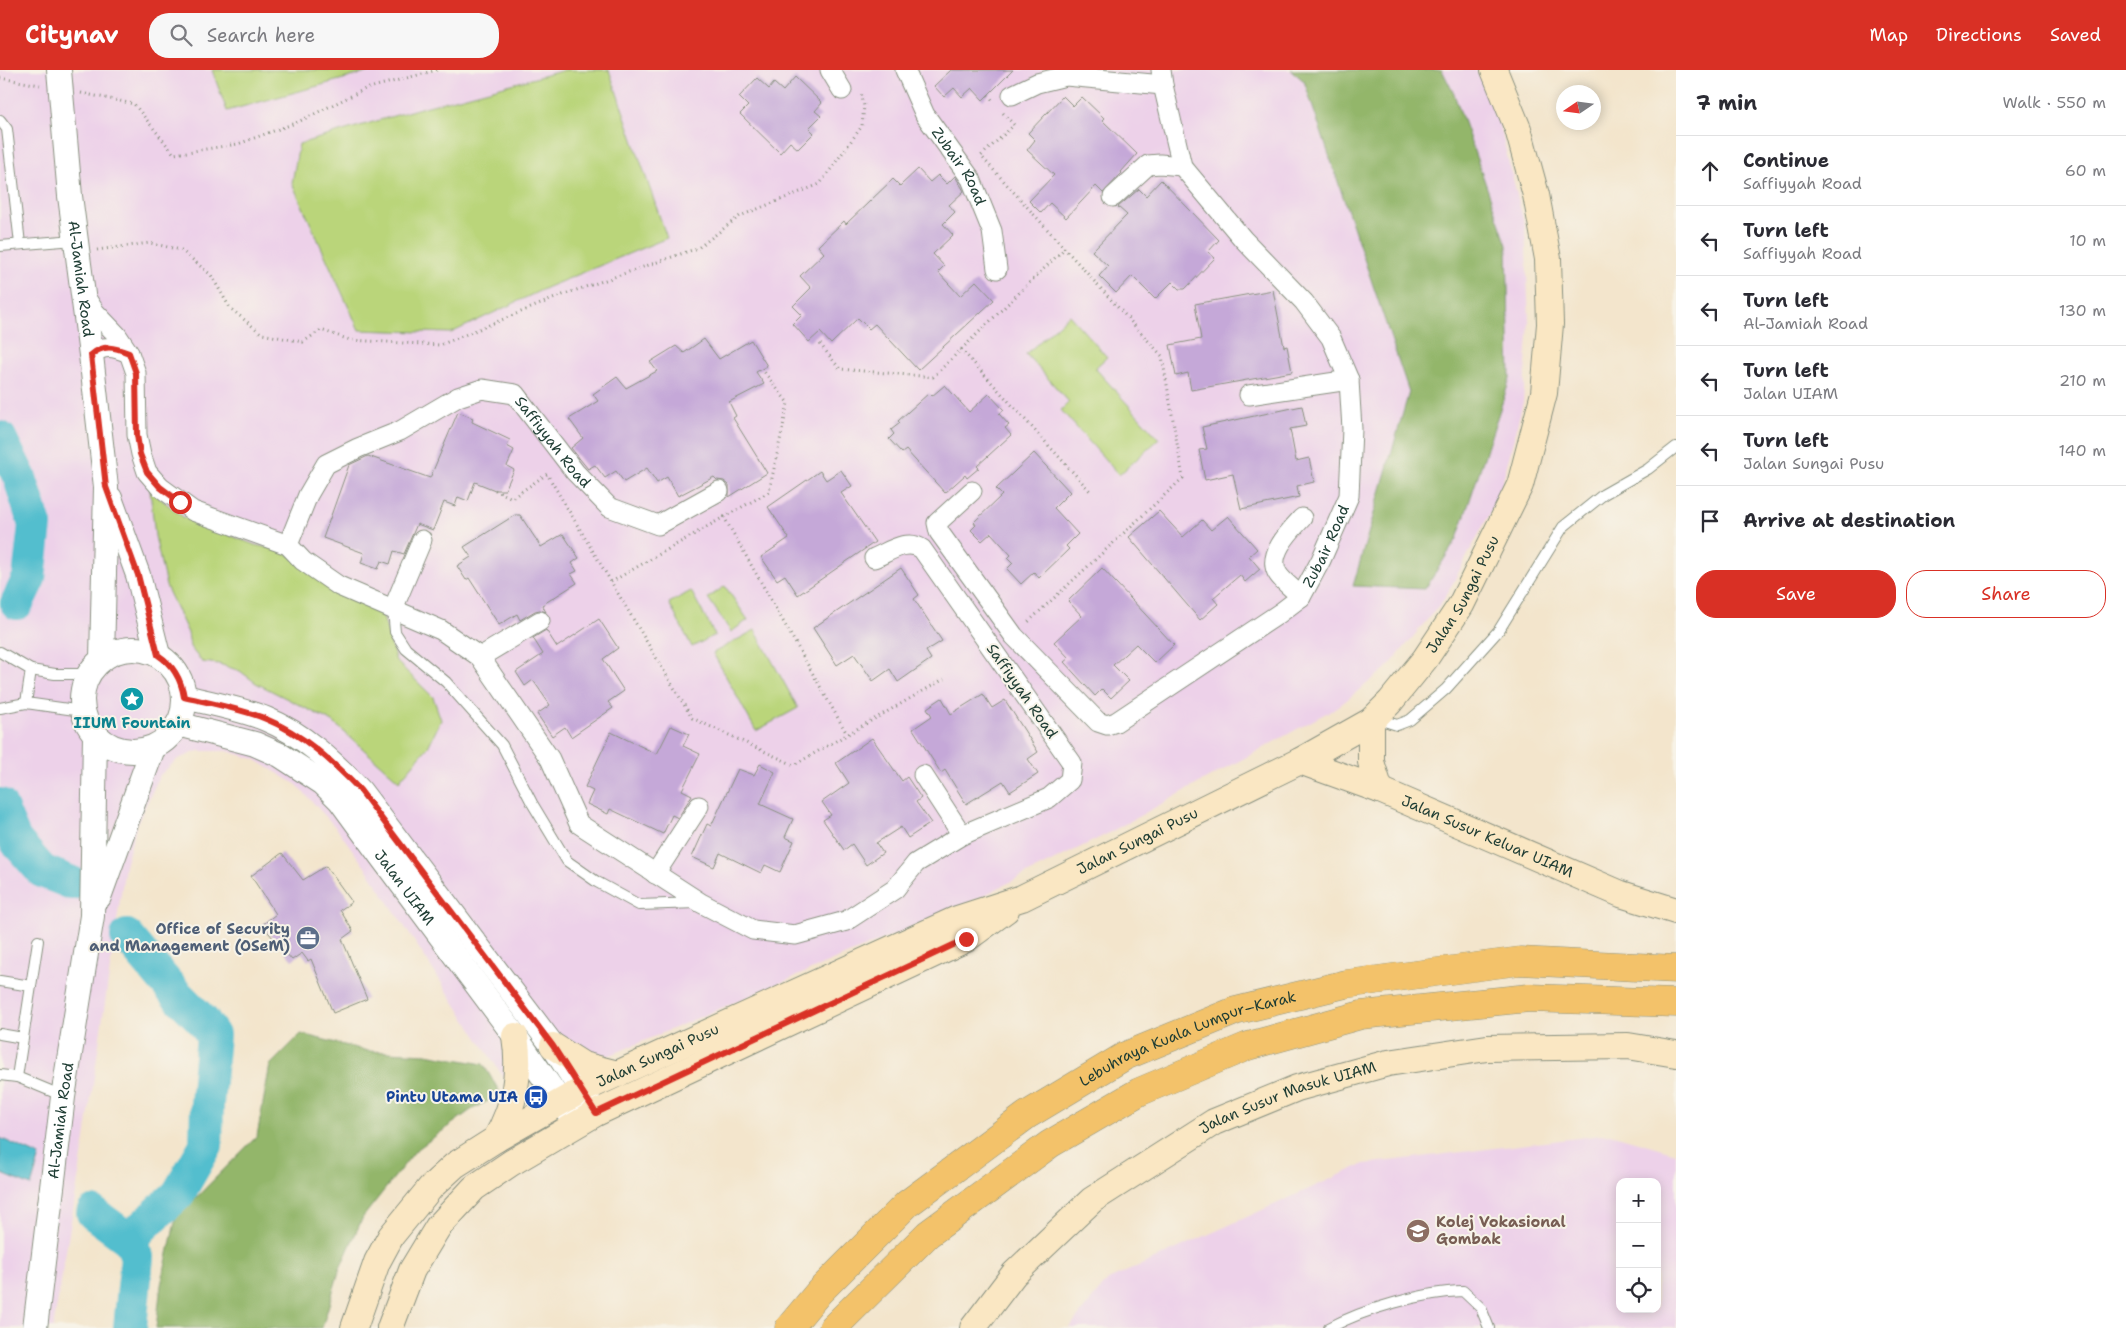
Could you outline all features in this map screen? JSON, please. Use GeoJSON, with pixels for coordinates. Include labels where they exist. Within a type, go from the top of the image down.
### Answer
{"type":"FeatureCollection","features":[{"type":"Feature","properties":{"kind":"highway","name":"Lebuhraya Kuala Lumpur–Karak"},"geometry":{"type":"LineString","coordinates":[[788,1328],[818,1292],[907,1204],[1026,1114],[1125,1056],[1235,1011],[1346,984],[1520,961],[1676,969]]}},
{"type":"Feature","properties":{"kind":"highway","name":"Lebuhraya Kuala Lumpur–Karak"},"geometry":{"type":"LineString","coordinates":[[833,1328],[928,1234],[1050,1144],[1139,1092],[1248,1046],[1360,1015],[1529,998],[1676,1003]]}},
{"type":"Feature","properties":{"kind":"main road","name":"Jalan Sungai Pusu"},"geometry":{"type":"LineString","coordinates":[[354,1328],[377,1262],[391,1236],[410,1210],[455,1165],[496,1139],[572,1095],[957,919],[1022,898],[1300,761],[1373,719],[1390,702],[1424,659],[1461,605],[1520,485],[1544,393],[1550,324],[1548,259],[1536,195],[1518,129],[1494,70]]}},
{"type":"Feature","properties":{"kind":"main road"},"geometry":{"type":"LineString","coordinates":[[1373,719],[1371,762],[1380,790]]}},
{"type":"Feature","properties":{"kind":"main road","name":"Jalan Susur Keluar UIAM"},"geometry":{"type":"LineString","coordinates":[[1300,761],[1380,790],[1621,894],[1676,911]]}},
{"type":"Feature","properties":{"kind":"main road","name":"Jalan Sungai Pusu"},"geometry":{"type":"LineString","coordinates":[[390,1328],[412,1270],[438,1227],[474,1188],[511,1163],[586,1118],[966,939],[1022,898]]}},
{"type":"Feature","properties":{"kind":"main road"},"geometry":{"type":"LineString","coordinates":[[496,1139],[509,1113],[518,1078],[515,1036]]}},
{"type":"Feature","properties":{"kind":"main road"},"geometry":{"type":"LineString","coordinates":[[553,1046],[583,1065],[618,1074]]}},
{"type":"Feature","properties":{"kind":"main road","name":"Jalan Susur Masuk UIAM"},"geometry":{"type":"LineString","coordinates":[[973,1328],[1014,1274],[1092,1200],[1214,1122],[1297,1088],[1388,1063],[1487,1048],[1628,1046],[1676,1054]]}},
{"type":"Feature","properties":{"kind":"street","name":"Al-Jamiah Road"},"geometry":{"type":"LineString","coordinates":[[59,70],[76,246],[106,487],[95,666],[83,686],[82,711],[87,724],[95,735],[108,745],[122,751],[138,752],[153,748]]}},
{"type":"Feature","properties":{"kind":"street"},"geometry":{"type":"LineString","coordinates":[[830,70],[851,89]]}},
{"type":"Feature","properties":{"kind":"street","name":"Zubair Road"},"geometry":{"type":"LineString","coordinates":[[905,70],[925,115],[971,179],[992,231],[997,269]]}},
{"type":"Feature","properties":{"kind":"street"},"geometry":{"type":"LineString","coordinates":[[1006,103],[1037,83],[1066,76],[1162,78]]}},
{"type":"Feature","properties":{"kind":"street","name":"Zubair Road"},"geometry":{"type":"LineString","coordinates":[[972,491],[938,523],[937,528],[1014,636],[1098,722],[1107,725],[1116,722],[1280,613],[1300,596],[1321,560],[1349,496],[1352,428],[1349,380],[1332,338],[1304,302],[1242,239],[1182,166],[1162,78]]}},
{"type":"Feature","properties":{"kind":"street"},"geometry":{"type":"LineString","coordinates":[[1113,197],[1148,165],[1182,166]]}},
{"type":"Feature","properties":{"kind":"street","name":"Saffiyyah Road"},"geometry":{"type":"LineString","coordinates":[[82,292],[95,312],[118,334],[129,353],[136,373],[137,435],[140,454],[147,472],[160,487],[192,511],[288,545],[303,561],[339,586],[441,630],[480,657],[550,759],[579,824],[701,903],[753,930],[794,935],[846,921],[896,889],[916,863],[962,835],[1050,798],[1070,780],[1072,763],[922,549],[916,544],[907,544],[874,558]]}},
{"type":"Feature","properties":{"kind":"street"},"geometry":{"type":"LineString","coordinates":[[91,355],[106,347],[116,348],[129,353]]}},
{"type":"Feature","properties":{"kind":"street"},"geometry":{"type":"LineString","coordinates":[[1249,395],[1349,380]]}},
{"type":"Feature","properties":{"kind":"street","name":"Saffiyyah Road"},"geometry":{"type":"LineString","coordinates":[[288,545],[308,495],[326,464],[358,448],[400,431],[458,397],[482,390],[515,394],[575,472],[609,507],[658,525],[719,491]]}},
{"type":"Feature","properties":{"kind":"street","name":"Al-Jamiah Road"},"geometry":{"type":"LineString","coordinates":[[106,487],[138,575],[158,655]]}},
{"type":"Feature","properties":{"kind":"street"},"geometry":{"type":"LineString","coordinates":[[1300,596],[1278,573],[1275,563],[1278,551],[1288,534],[1302,518]]}},
{"type":"Feature","properties":{"kind":"street","name":"Saffiyyah Road"},"geometry":{"type":"LineString","coordinates":[[393,609],[422,540]]}},
{"type":"Feature","properties":{"kind":"street"},"geometry":{"type":"LineString","coordinates":[[480,657],[540,621]]}},
{"type":"Feature","properties":{"kind":"street"},"geometry":{"type":"LineString","coordinates":[[95,666],[115,652],[130,648],[158,655],[166,661],[179,677],[184,697],[183,711],[178,724],[168,738],[153,748]]}},
{"type":"Feature","properties":{"kind":"street","name":"Jalan UIAM"},"geometry":{"type":"LineString","coordinates":[[184,697],[265,718],[294,734],[320,753],[360,790],[416,883],[515,1036],[572,1095]]}},
{"type":"Feature","properties":{"kind":"street","name":"Jalan UIAM"},"geometry":{"type":"LineString","coordinates":[[178,724],[255,744],[280,755],[323,782],[416,883],[553,1046],[572,1095],[586,1118]]}},
{"type":"Feature","properties":{"kind":"street","name":"Al-Jamiah Road"},"geometry":{"type":"LineString","coordinates":[[35,1328],[64,1097],[92,916],[95,735]]}},
{"type":"Feature","properties":{"kind":"street","name":"Al-Jamiah Road"},"geometry":{"type":"LineString","coordinates":[[92,916],[153,748]]}},
{"type":"Feature","properties":{"kind":"street"},"geometry":{"type":"LineString","coordinates":[[923,775],[962,835]]}},
{"type":"Feature","properties":{"kind":"street"},"geometry":{"type":"LineString","coordinates":[[655,874],[699,806]]}},
{"type":"Feature","properties":{"kind":"lane"},"geometry":{"type":"LineString","coordinates":[[0,120],[7,129],[20,244]]}},
{"type":"Feature","properties":{"kind":"lane"},"geometry":{"type":"LineString","coordinates":[[0,246],[20,244],[76,246]]}},
{"type":"Feature","properties":{"kind":"lane"},"geometry":{"type":"LineString","coordinates":[[1373,719],[1397,725],[1410,720],[1446,689],[1499,630],[1563,527],[1604,494],[1648,469],[1676,447]]}},
{"type":"Feature","properties":{"kind":"lane","name":"Saffiyyah Road"},"geometry":{"type":"LineString","coordinates":[[393,609],[395,632],[406,649],[446,682],[502,745],[532,802],[567,861],[598,882],[639,905],[701,903]]}},
{"type":"Feature","properties":{"kind":"lane"},"geometry":{"type":"LineString","coordinates":[[0,652],[31,670],[55,674],[95,666]]}},
{"type":"Feature","properties":{"kind":"lane"},"geometry":{"type":"LineString","coordinates":[[26,703],[31,670]]}},
{"type":"Feature","properties":{"kind":"lane"},"geometry":{"type":"LineString","coordinates":[[0,708],[26,703],[82,711]]}},
{"type":"Feature","properties":{"kind":"lane"},"geometry":{"type":"LineString","coordinates":[[17,1078],[38,941]]}},
{"type":"Feature","properties":{"kind":"lane"},"geometry":{"type":"LineString","coordinates":[[0,981],[32,986]]}},
{"type":"Feature","properties":{"kind":"lane"},"geometry":{"type":"LineString","coordinates":[[0,1034],[23,1038]]}},
{"type":"Feature","properties":{"kind":"lane"},"geometry":{"type":"LineString","coordinates":[[0,1075],[17,1078],[64,1097]]}},
{"type":"Feature","properties":{"kind":"lane"},"geometry":{"type":"LineString","coordinates":[[1329,1328],[1361,1314],[1441,1292],[1463,1291],[1481,1308],[1489,1328]]}},
{"type":"Feature","properties":{"kind":"path"},"geometry":{"type":"LineString","coordinates":[[74,92],[134,104],[174,154],[238,144],[298,122],[365,89],[437,70]]}},
{"type":"Feature","properties":{"kind":"path"},"geometry":{"type":"LineString","coordinates":[[0,78],[40,85]]}},
{"type":"Feature","properties":{"kind":"path"},"geometry":{"type":"LineString","coordinates":[[76,246],[150,243],[181,250],[211,275],[230,308],[262,334],[304,342],[321,330],[350,340],[440,345],[565,294],[698,248],[740,216],[820,184],[862,126],[864,106],[851,89]]}},
{"type":"Feature","properties":{"kind":"path"},"geometry":{"type":"LineString","coordinates":[[988,95],[994,102]]}},
{"type":"Feature","properties":{"kind":"path"},"geometry":{"type":"LineString","coordinates":[[1006,103],[1014,125],[981,156],[1162,356],[1183,478],[1050,600],[1014,636]]}},
{"type":"Feature","properties":{"kind":"path"},"geometry":{"type":"LineString","coordinates":[[820,344],[840,368],[933,377],[1065,248]]}},
{"type":"Feature","properties":{"kind":"path"},"geometry":{"type":"LineString","coordinates":[[961,349],[1090,491]]}},
{"type":"Feature","properties":{"kind":"path"},"geometry":{"type":"LineString","coordinates":[[611,582],[769,492],[788,404],[762,369]]}},
{"type":"Feature","properties":{"kind":"path"},"geometry":{"type":"LineString","coordinates":[[495,490],[512,498],[547,474],[692,718],[794,765],[944,679]]}},
{"type":"Feature","properties":{"kind":"path"},"geometry":{"type":"LineString","coordinates":[[724,517],[847,734]]}},
{"type":"Feature","properties":{"kind":"shaded area"},"geometry":{"type":"Polygon","coordinates":[[[0,70],[1477,70],[1499,123],[1525,227],[1529,322],[1523,402],[1499,496],[1445,598],[1389,666],[1339,706],[1105,835],[964,905],[613,1054],[510,1087],[370,874],[338,830],[297,785],[254,759],[227,751],[198,751],[178,759],[160,775],[137,824],[125,866],[85,1139],[53,1328],[0,1328],[0,70]]]}},
{"type":"Feature","properties":{"kind":"shaded area","name":"Kolej Vokasional Gombak"},"geometry":{"type":"Polygon","coordinates":[[[1610,1134],[1676,1153],[1676,1328],[1069,1328],[1108,1280],[1364,1164],[1610,1134]]]}},
{"type":"Feature","properties":{"kind":"green space"},"geometry":{"type":"Polygon","coordinates":[[[212,70],[376,70],[227,111],[212,70]]]}},
{"type":"Feature","properties":{"kind":"green space"},"geometry":{"type":"Polygon","coordinates":[[[565,70],[609,70],[667,238],[548,287],[451,333],[359,330],[292,183],[299,144],[417,109],[565,70]]]}},
{"type":"Feature","properties":{"kind":"green space"},"geometry":{"type":"Polygon","coordinates":[[[1291,70],[1442,70],[1454,94],[1507,245],[1510,379],[1457,539],[1425,589],[1353,586],[1409,392],[1304,81],[1291,70]]]}},
{"type":"Feature","properties":{"kind":"green space"},"geometry":{"type":"Polygon","coordinates":[[[1069,315],[1107,357],[1095,368],[1159,439],[1119,475],[1061,410],[1069,402],[1026,354],[1069,315]]]}},
{"type":"Feature","properties":{"kind":"green space"},"geometry":{"type":"Polygon","coordinates":[[[150,490],[183,517],[255,545],[283,551],[382,613],[396,661],[433,697],[441,720],[428,747],[399,781],[333,722],[256,683],[240,671],[219,664],[202,662],[190,647],[188,633],[166,586],[155,536],[150,490]]]}},
{"type":"Feature","properties":{"kind":"green space"},"geometry":{"type":"Polygon","coordinates":[[[725,586],[748,620],[731,632],[708,598],[725,586]]]}},
{"type":"Feature","properties":{"kind":"green space"},"geometry":{"type":"Polygon","coordinates":[[[691,591],[715,635],[692,647],[669,603],[691,591]]]}},
{"type":"Feature","properties":{"kind":"green space"},"geometry":{"type":"Polygon","coordinates":[[[755,630],[798,708],[756,731],[713,653],[755,630]]]}},
{"type":"Feature","properties":{"kind":"green space"},"geometry":{"type":"Polygon","coordinates":[[[301,1034],[368,1051],[426,1054],[483,1064],[501,1094],[471,1110],[415,1151],[363,1217],[340,1268],[322,1328],[156,1328],[161,1285],[176,1218],[257,1136],[270,1065],[301,1034]]]}},
{"type":"Feature","properties":{"kind":"water"},"geometry":{"type":"Polygon","coordinates":[[[0,1138],[40,1156],[31,1186],[0,1173],[0,1138]]]}},
{"type":"Feature","properties":{"kind":"building"},"geometry":{"type":"Polygon","coordinates":[[[951,70],[1013,70],[983,100],[972,88],[962,97],[954,88],[944,97],[934,86],[951,70]]]}},
{"type":"Feature","properties":{"kind":"building"},"geometry":{"type":"Polygon","coordinates":[[[795,77],[822,103],[815,111],[821,116],[809,128],[814,133],[798,149],[790,142],[780,153],[740,114],[748,106],[739,97],[757,78],[769,89],[774,83],[783,91],[795,77]]]}},
{"type":"Feature","properties":{"kind":"building"},"geometry":{"type":"Polygon","coordinates":[[[1063,96],[1073,106],[1082,97],[1104,118],[1102,120],[1137,154],[1103,193],[1096,186],[1066,218],[1050,203],[1041,213],[1029,201],[1054,175],[1027,150],[1035,140],[1028,133],[1063,96]]]}},
{"type":"Feature","properties":{"kind":"building"},"geometry":{"type":"Polygon","coordinates":[[[918,169],[930,182],[938,175],[947,184],[955,176],[964,191],[949,205],[955,212],[943,224],[953,235],[933,254],[944,266],[938,272],[960,296],[976,281],[994,300],[918,370],[875,324],[869,329],[858,318],[831,344],[820,332],[809,342],[793,324],[802,315],[793,306],[811,288],[800,276],[824,253],[818,246],[844,221],[846,224],[893,179],[900,186],[918,169]]]}},
{"type":"Feature","properties":{"kind":"building"},"geometry":{"type":"Polygon","coordinates":[[[1161,180],[1219,240],[1208,252],[1215,258],[1185,289],[1179,289],[1172,282],[1155,299],[1132,276],[1116,293],[1099,276],[1108,266],[1092,251],[1127,215],[1118,207],[1139,189],[1146,196],[1161,180]]]}},
{"type":"Feature","properties":{"kind":"building"},"geometry":{"type":"Polygon","coordinates":[[[1273,290],[1284,347],[1287,346],[1292,372],[1191,390],[1188,373],[1176,376],[1170,345],[1201,339],[1195,304],[1273,290]]]}},
{"type":"Feature","properties":{"kind":"building"},"geometry":{"type":"Polygon","coordinates":[[[704,339],[719,359],[751,340],[767,366],[756,372],[764,384],[729,402],[736,416],[733,418],[767,473],[729,497],[729,485],[714,477],[678,496],[667,477],[657,483],[647,468],[624,482],[616,471],[605,478],[595,465],[588,469],[571,448],[583,438],[569,419],[598,401],[593,394],[617,377],[626,388],[657,371],[650,362],[676,346],[684,353],[704,339]]]}},
{"type":"Feature","properties":{"kind":"building"},"geometry":{"type":"Polygon","coordinates":[[[945,385],[969,412],[989,394],[1004,410],[999,414],[1009,425],[1005,428],[1011,435],[977,466],[979,468],[967,478],[965,475],[945,493],[906,450],[902,453],[889,439],[894,434],[891,430],[900,423],[898,421],[929,393],[932,396],[945,385]]]}},
{"type":"Feature","properties":{"kind":"building"},"geometry":{"type":"Polygon","coordinates":[[[1302,406],[1306,426],[1290,429],[1296,461],[1309,458],[1314,482],[1297,486],[1299,497],[1241,509],[1233,474],[1205,480],[1199,450],[1207,449],[1202,427],[1302,406]]]}},
{"type":"Feature","properties":{"kind":"building"},"geometry":{"type":"Polygon","coordinates":[[[458,412],[473,418],[472,422],[510,440],[507,446],[514,450],[507,466],[514,470],[505,490],[495,490],[475,482],[468,501],[458,497],[455,506],[444,502],[433,530],[417,524],[404,554],[394,551],[390,564],[381,561],[378,569],[361,563],[364,553],[323,538],[349,465],[368,456],[430,478],[458,412]]]}},
{"type":"Feature","properties":{"kind":"building"},"geometry":{"type":"Polygon","coordinates":[[[1034,453],[1070,492],[1054,508],[1078,534],[1066,546],[1069,549],[1039,578],[1034,572],[1021,584],[1007,569],[1013,563],[1008,558],[1011,555],[991,533],[982,541],[971,530],[976,525],[974,522],[1002,495],[996,489],[1034,453]]]}},
{"type":"Feature","properties":{"kind":"building"},"geometry":{"type":"Polygon","coordinates":[[[841,470],[852,486],[841,493],[875,542],[798,595],[785,575],[777,580],[761,557],[789,538],[768,507],[820,471],[826,480],[841,470]]]}},
{"type":"Feature","properties":{"kind":"building"},"geometry":{"type":"Polygon","coordinates":[[[1159,511],[1183,537],[1202,520],[1211,530],[1228,516],[1257,549],[1249,556],[1260,569],[1245,582],[1240,575],[1213,598],[1218,604],[1200,620],[1129,537],[1159,511]]]}},
{"type":"Feature","properties":{"kind":"building"},"geometry":{"type":"Polygon","coordinates":[[[515,515],[520,515],[541,547],[563,534],[579,558],[572,563],[577,571],[571,574],[577,583],[542,605],[546,612],[535,611],[520,620],[517,614],[499,625],[469,578],[466,580],[457,566],[471,557],[464,547],[515,515]]]}},
{"type":"Feature","properties":{"kind":"building"},"geometry":{"type":"Polygon","coordinates":[[[901,568],[919,595],[914,599],[942,641],[926,651],[931,659],[898,682],[890,669],[873,681],[854,654],[837,665],[813,628],[901,568]]]}},
{"type":"Feature","properties":{"kind":"building"},"geometry":{"type":"Polygon","coordinates":[[[1102,568],[1174,645],[1155,663],[1136,644],[1113,665],[1129,681],[1111,698],[1102,689],[1095,696],[1064,662],[1069,658],[1054,642],[1082,616],[1068,601],[1102,568]]]}},
{"type":"Feature","properties":{"kind":"building"},"geometry":{"type":"Polygon","coordinates":[[[599,619],[618,648],[603,659],[624,691],[608,702],[613,708],[571,737],[565,727],[552,736],[537,714],[550,705],[533,680],[525,686],[516,672],[543,654],[533,638],[546,630],[557,647],[599,619]]]}},
{"type":"Feature","properties":{"kind":"building"},"geometry":{"type":"Polygon","coordinates":[[[983,694],[992,708],[1005,700],[1038,752],[1028,759],[1038,774],[1010,792],[1003,781],[966,804],[945,770],[941,773],[913,729],[932,716],[927,708],[942,698],[951,714],[983,694]]]}},
{"type":"Feature","properties":{"kind":"building"},"geometry":{"type":"Polygon","coordinates":[[[671,726],[689,734],[683,746],[700,754],[682,790],[692,795],[678,818],[672,815],[663,834],[610,809],[608,814],[587,804],[593,791],[585,787],[611,732],[657,754],[671,726]]]}},
{"type":"Feature","properties":{"kind":"building"},"geometry":{"type":"Polygon","coordinates":[[[872,738],[902,781],[907,777],[921,798],[916,802],[931,823],[908,838],[901,827],[876,843],[883,853],[866,865],[852,844],[844,850],[823,820],[831,815],[822,802],[849,783],[836,763],[872,738]]]}},
{"type":"Feature","properties":{"kind":"building"},"geometry":{"type":"Polygon","coordinates":[[[760,764],[775,772],[760,804],[793,819],[785,837],[794,841],[780,872],[765,865],[761,873],[720,853],[714,867],[692,857],[707,824],[711,826],[738,769],[754,775],[760,764]]]}},
{"type":"Feature","properties":{"kind":"building","name":"Office of Security and Management (OSeM)"},"geometry":{"type":"Polygon","coordinates":[[[282,853],[303,880],[326,866],[352,902],[340,910],[353,931],[342,939],[367,999],[333,1013],[311,959],[308,961],[302,953],[292,960],[262,925],[276,914],[251,876],[282,853]]]}},
{"type":"Feature","properties":{"kind":"waterway"},"geometry":{"type":"LineString","coordinates":[[0,438],[20,478],[35,525],[29,578],[17,603]]}},
{"type":"Feature","properties":{"kind":"waterway"},"geometry":{"type":"LineString","coordinates":[[0,805],[15,840],[42,871],[72,883]]}},
{"type":"Feature","properties":{"kind":"waterway"},"geometry":{"type":"LineString","coordinates":[[127,936],[175,993],[203,1021],[213,1035],[207,1104],[206,1145],[178,1194],[141,1228],[131,1241],[137,1257],[130,1328]]}},
{"type":"Feature","properties":{"kind":"waterway"},"geometry":{"type":"LineString","coordinates":[[93,1213],[131,1241]]}},
{"type":"Feature","properties":{"kind":"place","name":"IIUM Fountain"},"geometry":{"type":"Point","coordinates":[132,699]}},
{"type":"Feature","properties":{"kind":"place","name":"Office of Security and Management (OSeM)"},"geometry":{"type":"Point","coordinates":[308,938]}},
{"type":"Feature","properties":{"kind":"place","name":"Pintu Utama UIA"},"geometry":{"type":"Point","coordinates":[536,1097]}},
{"type":"Feature","properties":{"kind":"place","name":"Kolej Vokasional Gombak"},"geometry":{"type":"Point","coordinates":[1418,1231]}},
{"type":"Feature","properties":{"kind":"route"},"geometry":{"type":"LineString","coordinates":[[180,502],[160,487],[147,472],[140,454],[137,435],[136,373],[129,353],[116,348],[106,347],[98,350],[91,355],[106,487],[138,575],[158,655],[173,668],[179,677],[184,697],[265,718],[294,734],[342,771],[360,790],[553,1046],[596,1113],[966,939]]}}]}
